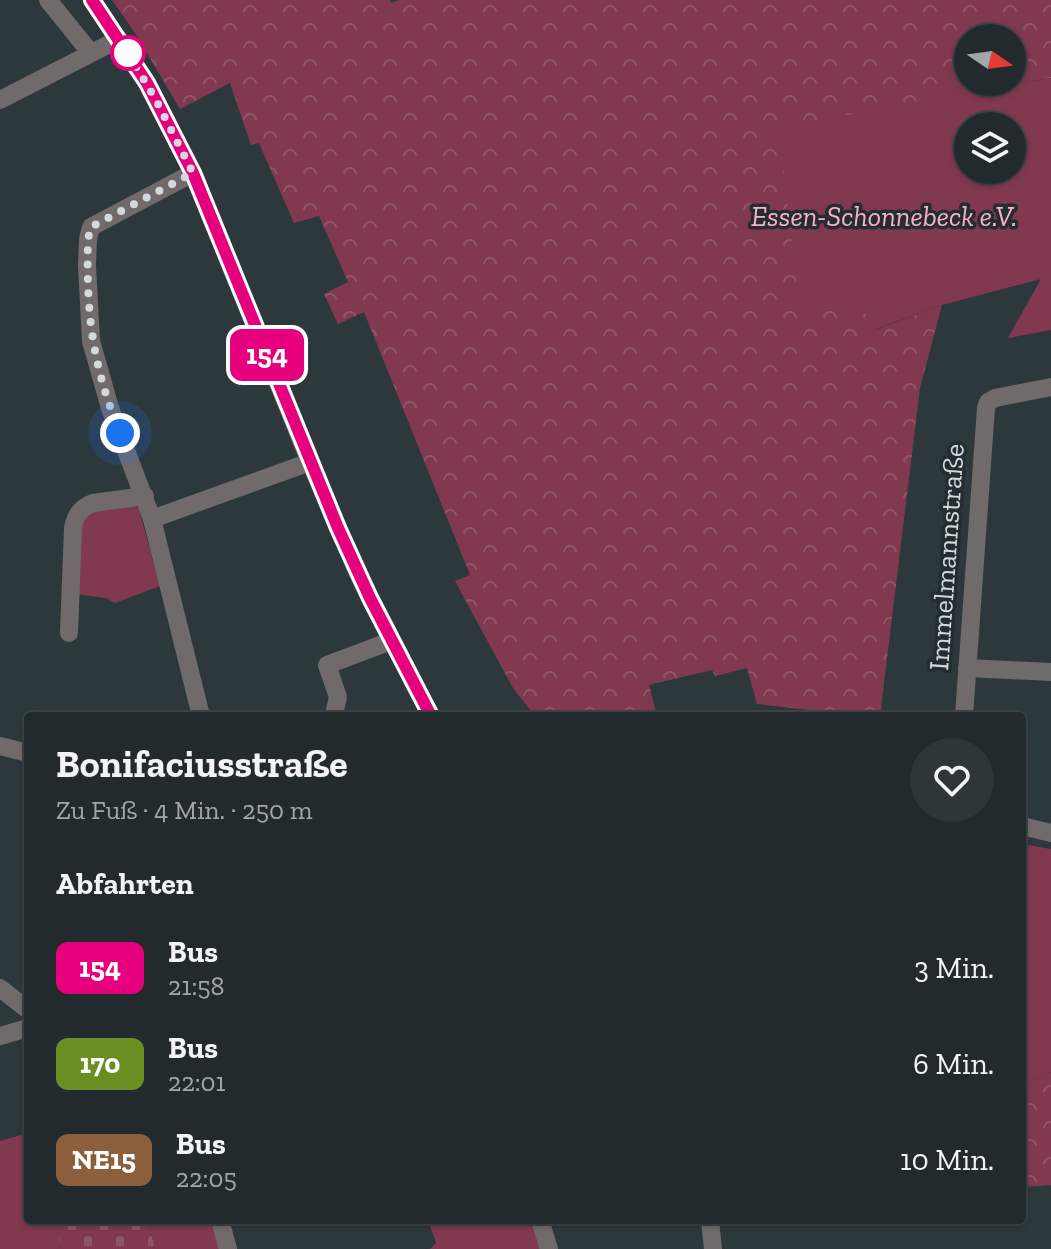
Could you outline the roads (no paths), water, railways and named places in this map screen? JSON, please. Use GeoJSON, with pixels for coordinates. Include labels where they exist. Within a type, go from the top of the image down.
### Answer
{"type":"FeatureCollection","features":[{"type":"Feature","properties":{"kind":"street"},"geometry":{"type":"LineString","coordinates":[[48,0],[90,52]]}},
{"type":"Feature","properties":{"kind":"street"},"geometry":{"type":"LineString","coordinates":[[92,0],[156,100],[193,173],[359,576],[429,712]]}},
{"type":"Feature","properties":{"kind":"street"},"geometry":{"type":"LineString","coordinates":[[0,100],[119,39]]}},
{"type":"Feature","properties":{"kind":"street"},"geometry":{"type":"LineString","coordinates":[[193,173],[91,227],[88,239],[88,315],[91,341],[110,408],[152,519],[200,712]]}},
{"type":"Feature","properties":{"kind":"street","name":"Immelmannstraße"},"geometry":{"type":"LineString","coordinates":[[964,712],[984,415],[988,402],[1051,387]]}},
{"type":"Feature","properties":{"kind":"street"},"geometry":{"type":"LineString","coordinates":[[152,519],[310,462]]}},
{"type":"Feature","properties":{"kind":"street"},"geometry":{"type":"LineString","coordinates":[[69,633],[73,528],[77,515],[93,503],[142,489]]}},
{"type":"Feature","properties":{"kind":"street"},"geometry":{"type":"LineString","coordinates":[[336,712],[338,697],[327,665],[391,641]]}},
{"type":"Feature","properties":{"kind":"street"},"geometry":{"type":"LineString","coordinates":[[967,668],[1051,672]]}},
{"type":"Feature","properties":{"kind":"street"},"geometry":{"type":"LineString","coordinates":[[0,746],[24,752]]}},
{"type":"Feature","properties":{"kind":"street"},"geometry":{"type":"LineString","coordinates":[[1026,827],[1051,833]]}},
{"type":"Feature","properties":{"kind":"street"},"geometry":{"type":"LineString","coordinates":[[0,988],[24,1007]]}},
{"type":"Feature","properties":{"kind":"street"},"geometry":{"type":"LineString","coordinates":[[0,1036],[24,1029]]}},
{"type":"Feature","properties":{"kind":"street"},"geometry":{"type":"LineString","coordinates":[[221,1224],[228,1249]]}},
{"type":"Feature","properties":{"kind":"street"},"geometry":{"type":"LineString","coordinates":[[541,1224],[549,1249]]}},
{"type":"Feature","properties":{"kind":"street"},"geometry":{"type":"LineString","coordinates":[[710,1224],[713,1249]]}},
{"type":"Feature","properties":{"kind":"park label","name":"Essen-Schonnebeck e.V."},"geometry":{"type":"Point","coordinates":[884,216]}}]}
